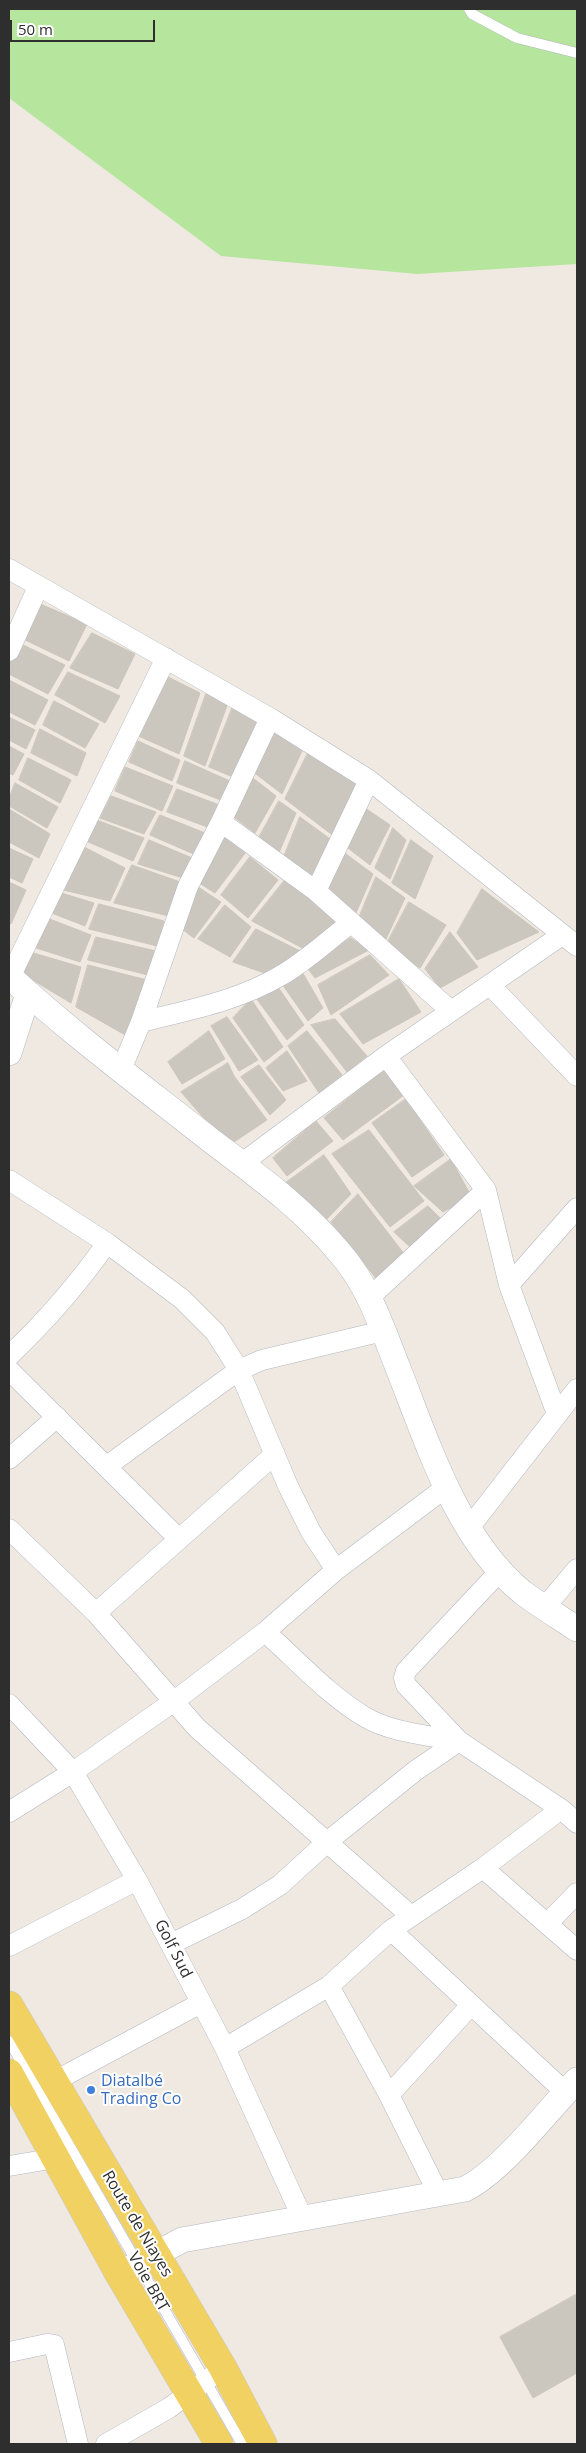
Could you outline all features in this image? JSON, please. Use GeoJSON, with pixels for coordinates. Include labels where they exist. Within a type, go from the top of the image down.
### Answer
{"type":"FeatureCollection","features":[{"type":"Feature","properties":{"kind":"main road","name":"Route de Niayes"},"geometry":{"type":"LineString","coordinates":[[9,2005],[53,2082],[137,2264],[206,2382],[263,2444]]}},
{"type":"Feature","properties":{"kind":"main road","name":"Route de Niayes"},"geometry":{"type":"LineString","coordinates":[[9,2073],[56,2158],[137,2264],[206,2382],[219,2444]]}},
{"type":"Feature","properties":{"kind":"street"},"geometry":{"type":"LineString","coordinates":[[9,569],[270,718],[369,780],[569,940],[450,1010],[241,1164]]}},
{"type":"Feature","properties":{"kind":"street"},"geometry":{"type":"LineString","coordinates":[[9,651],[38,587]]}},
{"type":"Feature","properties":{"kind":"street"},"geometry":{"type":"LineString","coordinates":[[9,1053],[16,982],[166,658]]}},
{"type":"Feature","properties":{"kind":"street"},"geometry":{"type":"LineString","coordinates":[[122,1070],[141,1022],[188,886],[222,822],[270,718]]}},
{"type":"Feature","properties":{"kind":"street"},"geometry":{"type":"LineString","coordinates":[[316,891],[369,780]]}},
{"type":"Feature","properties":{"kind":"street"},"geometry":{"type":"LineString","coordinates":[[222,822],[316,891],[450,1010]]}},
{"type":"Feature","properties":{"kind":"street"},"geometry":{"type":"LineString","coordinates":[[141,1022],[220,1002],[253,990],[282,976],[351,923]]}},
{"type":"Feature","properties":{"kind":"street"},"geometry":{"type":"LineString","coordinates":[[16,982],[122,1070],[308,1218],[341,1254],[370,1297],[445,1488],[469,1528],[500,1571],[523,1592],[577,1629]]}},
{"type":"Feature","properties":{"kind":"street"},"geometry":{"type":"LineString","coordinates":[[490,986],[577,1076]]}},
{"type":"Feature","properties":{"kind":"street"},"geometry":{"type":"LineString","coordinates":[[386,1056],[486,1190],[509,1284],[557,1414]]}},
{"type":"Feature","properties":{"kind":"street"},"geometry":{"type":"LineString","coordinates":[[9,1180],[107,1243],[182,1299],[214,1332],[239,1370],[288,1486],[311,1532],[336,1570]]}},
{"type":"Feature","properties":{"kind":"street"},"geometry":{"type":"LineString","coordinates":[[370,1297],[486,1190]]}},
{"type":"Feature","properties":{"kind":"street"},"geometry":{"type":"LineString","coordinates":[[509,1284],[577,1208]]}},
{"type":"Feature","properties":{"kind":"street"},"geometry":{"type":"LineString","coordinates":[[9,1356],[43,1324],[82,1278],[107,1243]]}},
{"type":"Feature","properties":{"kind":"street"},"geometry":{"type":"LineString","coordinates":[[107,1466],[239,1370],[262,1360],[383,1331]]}},
{"type":"Feature","properties":{"kind":"street"},"geometry":{"type":"LineString","coordinates":[[9,1370],[178,1538]]}},
{"type":"Feature","properties":{"kind":"street"},"geometry":{"type":"LineString","coordinates":[[469,1528],[577,1389]]}},
{"type":"Feature","properties":{"kind":"street"},"geometry":{"type":"LineString","coordinates":[[9,1460],[57,1417]]}},
{"type":"Feature","properties":{"kind":"street"},"geometry":{"type":"LineString","coordinates":[[96,1613],[178,1538],[275,1454]]}},
{"type":"Feature","properties":{"kind":"street"},"geometry":{"type":"LineString","coordinates":[[9,1812],[73,1772],[173,1702],[265,1632],[336,1570],[445,1488]]}},
{"type":"Feature","properties":{"kind":"street"},"geometry":{"type":"LineString","coordinates":[[9,1528],[96,1613],[197,1728],[410,1915]]}},
{"type":"Feature","properties":{"kind":"street"},"geometry":{"type":"LineString","coordinates":[[545,1607],[577,1569]]}},
{"type":"Feature","properties":{"kind":"street"},"geometry":{"type":"LineString","coordinates":[[500,1571],[406,1671],[404,1678],[406,1685],[459,1741],[561,1809],[577,1823]]}},
{"type":"Feature","properties":{"kind":"street"},"geometry":{"type":"LineString","coordinates":[[265,1632],[328,1689],[366,1717],[402,1730],[459,1741]]}},
{"type":"Feature","properties":{"kind":"street","name":"Golf Sud"},"geometry":{"type":"LineString","coordinates":[[9,1704],[73,1772],[137,1880],[225,2048],[302,2217]]}},
{"type":"Feature","properties":{"kind":"street"},"geometry":{"type":"LineString","coordinates":[[171,1944],[242,1909],[280,1885],[327,1842],[415,1771],[459,1741]]}},
{"type":"Feature","properties":{"kind":"street"},"geometry":{"type":"LineString","coordinates":[[225,2048],[329,1986],[410,1915],[483,1868],[561,1809]]}},
{"type":"Feature","properties":{"kind":"street"},"geometry":{"type":"LineString","coordinates":[[483,1868],[577,1950]]}},
{"type":"Feature","properties":{"kind":"street"},"geometry":{"type":"LineString","coordinates":[[9,1946],[137,1880]]}},
{"type":"Feature","properties":{"kind":"street"},"geometry":{"type":"LineString","coordinates":[[547,1924],[577,1893]]}},
{"type":"Feature","properties":{"kind":"street"},"geometry":{"type":"LineString","coordinates":[[137,2264],[182,2240],[302,2217],[439,2195],[465,2188],[479,2182],[571,2086],[471,2004],[391,1930]]}},
{"type":"Feature","properties":{"kind":"street"},"geometry":{"type":"LineString","coordinates":[[329,1986],[389,2095],[439,2195]]}},
{"type":"Feature","properties":{"kind":"street"},"geometry":{"type":"LineString","coordinates":[[53,2082],[201,2002]]}},
{"type":"Feature","properties":{"kind":"street"},"geometry":{"type":"LineString","coordinates":[[389,2095],[471,2004]]}},
{"type":"Feature","properties":{"kind":"street"},"geometry":{"type":"LineString","coordinates":[[9,2166],[56,2158]]}},
{"type":"Feature","properties":{"kind":"street"},"geometry":{"type":"LineString","coordinates":[[9,2352],[47,2344],[54,2345],[78,2444]]}},
{"type":"Feature","properties":{"kind":"street"},"geometry":{"type":"LineString","coordinates":[[106,2444],[206,2382]]}},
{"type":"Feature","properties":{"kind":"lane"},"geometry":{"type":"LineString","coordinates":[[469,9],[472,14],[517,38],[577,53]]}},
{"type":"Feature","properties":{"kind":"lane","name":"Voie BRT"},"geometry":{"type":"LineString","coordinates":[[9,2041],[137,2264]]}},
{"type":"Feature","properties":{"kind":"lane"},"geometry":{"type":"LineString","coordinates":[[206,2382],[242,2444]]}},
{"type":"Feature","properties":{"kind":"green space"},"geometry":{"type":"Polygon","coordinates":[[[9,9],[577,9],[577,264],[417,274],[221,256],[9,98],[9,9]]]}},
{"type":"Feature","properties":{"kind":"building"},"geometry":{"type":"Polygon","coordinates":[[[38,603],[87,624],[69,661],[21,638],[38,603]]]}},
{"type":"Feature","properties":{"kind":"building"},"geometry":{"type":"Polygon","coordinates":[[[92,633],[135,654],[118,689],[70,668],[92,633]]]}},
{"type":"Feature","properties":{"kind":"building"},"geometry":{"type":"Polygon","coordinates":[[[19,643],[65,665],[48,694],[9,674],[9,665],[19,643]]]}},
{"type":"Feature","properties":{"kind":"building"},"geometry":{"type":"Polygon","coordinates":[[[68,672],[120,696],[105,723],[55,695],[68,672]]]}},
{"type":"Feature","properties":{"kind":"building"},"geometry":{"type":"Polygon","coordinates":[[[166,676],[200,693],[179,754],[136,735],[166,676]]]}},
{"type":"Feature","properties":{"kind":"building"},"geometry":{"type":"Polygon","coordinates":[[[9,680],[48,700],[35,725],[9,712],[9,680]]]}},
{"type":"Feature","properties":{"kind":"building"},"geometry":{"type":"Polygon","coordinates":[[[206,694],[228,703],[205,766],[184,756],[206,694]]]}},
{"type":"Feature","properties":{"kind":"building"},"geometry":{"type":"Polygon","coordinates":[[[54,701],[99,724],[85,748],[43,725],[54,701]]]}},
{"type":"Feature","properties":{"kind":"building"},"geometry":{"type":"Polygon","coordinates":[[[233,706],[261,721],[233,777],[209,767],[233,706]]]}},
{"type":"Feature","properties":{"kind":"building"},"geometry":{"type":"Polygon","coordinates":[[[9,717],[35,730],[26,749],[9,740],[9,717]]]}},
{"type":"Feature","properties":{"kind":"building"},"geometry":{"type":"Polygon","coordinates":[[[40,729],[86,753],[77,776],[31,753],[40,729]]]}},
{"type":"Feature","properties":{"kind":"building"},"geometry":{"type":"Polygon","coordinates":[[[271,731],[302,751],[282,794],[252,771],[271,731]]]}},
{"type":"Feature","properties":{"kind":"building"},"geometry":{"type":"Polygon","coordinates":[[[138,741],[180,760],[172,781],[129,762],[138,741]]]}},
{"type":"Feature","properties":{"kind":"building"},"geometry":{"type":"Polygon","coordinates":[[[9,746],[24,754],[13,775],[9,773],[9,746]]]}},
{"type":"Feature","properties":{"kind":"building"},"geometry":{"type":"Polygon","coordinates":[[[309,751],[360,782],[335,837],[285,799],[309,751]]]}},
{"type":"Feature","properties":{"kind":"building"},"geometry":{"type":"Polygon","coordinates":[[[28,758],[71,780],[60,803],[19,780],[28,758]]]}},
{"type":"Feature","properties":{"kind":"building"},"geometry":{"type":"Polygon","coordinates":[[[185,761],[230,781],[223,801],[177,783],[185,761]]]}},
{"type":"Feature","properties":{"kind":"building"},"geometry":{"type":"Polygon","coordinates":[[[125,767],[173,786],[162,811],[115,791],[125,767]]]}},
{"type":"Feature","properties":{"kind":"building"},"geometry":{"type":"Polygon","coordinates":[[[249,775],[276,796],[255,833],[230,814],[249,775]]]}},
{"type":"Feature","properties":{"kind":"building"},"geometry":{"type":"Polygon","coordinates":[[[15,783],[58,807],[47,828],[9,806],[9,799],[15,783]]]}},
{"type":"Feature","properties":{"kind":"building"},"geometry":{"type":"Polygon","coordinates":[[[177,789],[222,806],[210,828],[167,812],[177,789]]]}},
{"type":"Feature","properties":{"kind":"building"},"geometry":{"type":"Polygon","coordinates":[[[111,796],[156,812],[144,834],[100,818],[111,796]]]}},
{"type":"Feature","properties":{"kind":"building"},"geometry":{"type":"Polygon","coordinates":[[[279,801],[296,813],[278,855],[257,841],[279,801]]]}},
{"type":"Feature","properties":{"kind":"building"},"geometry":{"type":"Polygon","coordinates":[[[365,808],[390,825],[370,865],[344,845],[365,808]]]}},
{"type":"Feature","properties":{"kind":"building"},"geometry":{"type":"Polygon","coordinates":[[[9,809],[50,834],[39,858],[9,842],[9,809]]]}},
{"type":"Feature","properties":{"kind":"building"},"geometry":{"type":"Polygon","coordinates":[[[160,815],[205,833],[196,855],[150,835],[160,815]]]}},
{"type":"Feature","properties":{"kind":"building"},"geometry":{"type":"Polygon","coordinates":[[[300,817],[333,841],[314,881],[283,859],[300,817]]]}},
{"type":"Feature","properties":{"kind":"building"},"geometry":{"type":"Polygon","coordinates":[[[94,819],[144,838],[133,861],[86,841],[94,819]]]}},
{"type":"Feature","properties":{"kind":"building"},"geometry":{"type":"Polygon","coordinates":[[[393,828],[406,840],[390,879],[375,868],[393,828]]]}},
{"type":"Feature","properties":{"kind":"building"},"geometry":{"type":"Polygon","coordinates":[[[224,834],[246,852],[215,893],[196,881],[224,834]]]}},
{"type":"Feature","properties":{"kind":"building"},"geometry":{"type":"Polygon","coordinates":[[[149,840],[197,860],[186,879],[138,864],[149,840]]]}},
{"type":"Feature","properties":{"kind":"building"},"geometry":{"type":"Polygon","coordinates":[[[411,840],[433,856],[415,899],[392,883],[411,840]]]}},
{"type":"Feature","properties":{"kind":"building"},"geometry":{"type":"Polygon","coordinates":[[[82,846],[125,868],[110,901],[63,890],[82,846]]]}},
{"type":"Feature","properties":{"kind":"building"},"geometry":{"type":"Polygon","coordinates":[[[9,848],[33,859],[22,883],[9,877],[9,848]]]}},
{"type":"Feature","properties":{"kind":"building"},"geometry":{"type":"Polygon","coordinates":[[[342,851],[373,874],[355,915],[324,891],[342,851]]]}},
{"type":"Feature","properties":{"kind":"building"},"geometry":{"type":"Polygon","coordinates":[[[250,857],[278,880],[248,918],[221,895],[250,857]]]}},
{"type":"Feature","properties":{"kind":"building"},"geometry":{"type":"Polygon","coordinates":[[[132,865],[183,883],[169,916],[114,903],[132,865]]]}},
{"type":"Feature","properties":{"kind":"building"},"geometry":{"type":"Polygon","coordinates":[[[376,877],[405,898],[386,939],[358,920],[376,877]]]}},
{"type":"Feature","properties":{"kind":"building"},"geometry":{"type":"Polygon","coordinates":[[[285,880],[342,922],[306,950],[252,921],[285,880]]]}},
{"type":"Feature","properties":{"kind":"building"},"geometry":{"type":"Polygon","coordinates":[[[9,882],[26,890],[11,924],[9,922],[9,882]]]}},
{"type":"Feature","properties":{"kind":"building"},"geometry":{"type":"Polygon","coordinates":[[[195,885],[221,902],[194,938],[178,926],[195,885]]]}},
{"type":"Feature","properties":{"kind":"building"},"geometry":{"type":"Polygon","coordinates":[[[482,889],[539,932],[477,960],[457,933],[482,889]]]}},
{"type":"Feature","properties":{"kind":"building"},"geometry":{"type":"Polygon","coordinates":[[[58,892],[94,903],[85,926],[49,912],[58,892]]]}},
{"type":"Feature","properties":{"kind":"building"},"geometry":{"type":"Polygon","coordinates":[[[409,902],[446,925],[420,968],[386,945],[409,902]]]}},
{"type":"Feature","properties":{"kind":"building"},"geometry":{"type":"Polygon","coordinates":[[[99,904],[164,921],[157,946],[89,929],[99,904]]]}},
{"type":"Feature","properties":{"kind":"building"},"geometry":{"type":"Polygon","coordinates":[[[225,905],[251,927],[230,957],[198,939],[225,905]]]}},
{"type":"Feature","properties":{"kind":"building"},"geometry":{"type":"Polygon","coordinates":[[[47,918],[91,935],[80,962],[33,947],[47,918]]]}},
{"type":"Feature","properties":{"kind":"building"},"geometry":{"type":"Polygon","coordinates":[[[256,929],[302,952],[270,975],[233,962],[256,929]]]}},
{"type":"Feature","properties":{"kind":"building"},"geometry":{"type":"Polygon","coordinates":[[[450,932],[478,967],[440,988],[425,969],[450,932]]]}},
{"type":"Feature","properties":{"kind":"building"},"geometry":{"type":"Polygon","coordinates":[[[96,937],[156,951],[148,975],[88,960],[96,937]]]}},
{"type":"Feature","properties":{"kind":"building"},"geometry":{"type":"Polygon","coordinates":[[[351,938],[369,950],[315,978],[305,965],[351,938]]]}},
{"type":"Feature","properties":{"kind":"building"},"geometry":{"type":"Polygon","coordinates":[[[30,952],[81,967],[71,1003],[21,973],[30,952]]]}},
{"type":"Feature","properties":{"kind":"building"},"geometry":{"type":"Polygon","coordinates":[[[370,955],[389,975],[331,1015],[318,985],[370,955]]]}},
{"type":"Feature","properties":{"kind":"building"},"geometry":{"type":"Polygon","coordinates":[[[88,965],[147,980],[127,1036],[76,1007],[88,965]]]}},
{"type":"Feature","properties":{"kind":"building"},"geometry":{"type":"Polygon","coordinates":[[[300,968],[323,1008],[308,1021],[282,984],[300,968]]]}},
{"type":"Feature","properties":{"kind":"building"},"geometry":{"type":"Polygon","coordinates":[[[399,979],[421,1012],[363,1044],[340,1014],[399,979]]]}},
{"type":"Feature","properties":{"kind":"building"},"geometry":{"type":"Polygon","coordinates":[[[278,987],[304,1025],[287,1040],[256,998],[278,987]]]}},
{"type":"Feature","properties":{"kind":"building"},"geometry":{"type":"Polygon","coordinates":[[[251,999],[283,1047],[264,1062],[233,1018],[251,999]]]}},
{"type":"Feature","properties":{"kind":"building"},"geometry":{"type":"Polygon","coordinates":[[[227,1017],[258,1060],[239,1071],[211,1026],[227,1017]]]}},
{"type":"Feature","properties":{"kind":"building"},"geometry":{"type":"Polygon","coordinates":[[[335,1019],[367,1056],[347,1072],[311,1025],[335,1019]]]}},
{"type":"Feature","properties":{"kind":"building"},"geometry":{"type":"Polygon","coordinates":[[[209,1031],[225,1059],[182,1084],[168,1062],[209,1031]]]}},
{"type":"Feature","properties":{"kind":"building"},"geometry":{"type":"Polygon","coordinates":[[[307,1031],[342,1075],[319,1093],[288,1046],[307,1031]]]}},
{"type":"Feature","properties":{"kind":"building"},"geometry":{"type":"Polygon","coordinates":[[[287,1051],[307,1081],[283,1091],[266,1068],[287,1051]]]}},
{"type":"Feature","properties":{"kind":"building"},"geometry":{"type":"Polygon","coordinates":[[[228,1063],[234,1076],[267,1120],[228,1146],[181,1092],[228,1063]]]}},
{"type":"Feature","properties":{"kind":"building"},"geometry":{"type":"Polygon","coordinates":[[[259,1065],[286,1100],[270,1115],[241,1077],[259,1065]]]}},
{"type":"Feature","properties":{"kind":"building"},"geometry":{"type":"Polygon","coordinates":[[[387,1067],[404,1095],[343,1140],[324,1118],[387,1067]]]}},
{"type":"Feature","properties":{"kind":"building"},"geometry":{"type":"Polygon","coordinates":[[[406,1099],[444,1155],[412,1177],[372,1123],[406,1099]]]}},
{"type":"Feature","properties":{"kind":"building"},"geometry":{"type":"Polygon","coordinates":[[[316,1121],[333,1141],[287,1176],[273,1158],[316,1121]]]}},
{"type":"Feature","properties":{"kind":"building"},"geometry":{"type":"Polygon","coordinates":[[[369,1130],[424,1201],[390,1227],[332,1154],[369,1130]]]}},
{"type":"Feature","properties":{"kind":"building"},"geometry":{"type":"Polygon","coordinates":[[[324,1155],[351,1194],[322,1224],[284,1184],[324,1155]]]}},
{"type":"Feature","properties":{"kind":"building"},"geometry":{"type":"Polygon","coordinates":[[[451,1159],[471,1196],[443,1212],[414,1186],[451,1159]]]}},
{"type":"Feature","properties":{"kind":"building"},"geometry":{"type":"Polygon","coordinates":[[[358,1194],[405,1255],[379,1282],[331,1222],[358,1194]]]}},
{"type":"Feature","properties":{"kind":"building"},"geometry":{"type":"Polygon","coordinates":[[[428,1206],[442,1220],[411,1248],[394,1232],[428,1206]]]}},
{"type":"Feature","properties":{"kind":"building"},"geometry":{"type":"Polygon","coordinates":[[[577,2294],[577,2373],[533,2398],[500,2337],[577,2294]]]}},
{"type":"Feature","properties":{"kind":"place","name":"Diatalbé Trading Co"},"geometry":{"type":"Point","coordinates":[91,2090]}}]}
